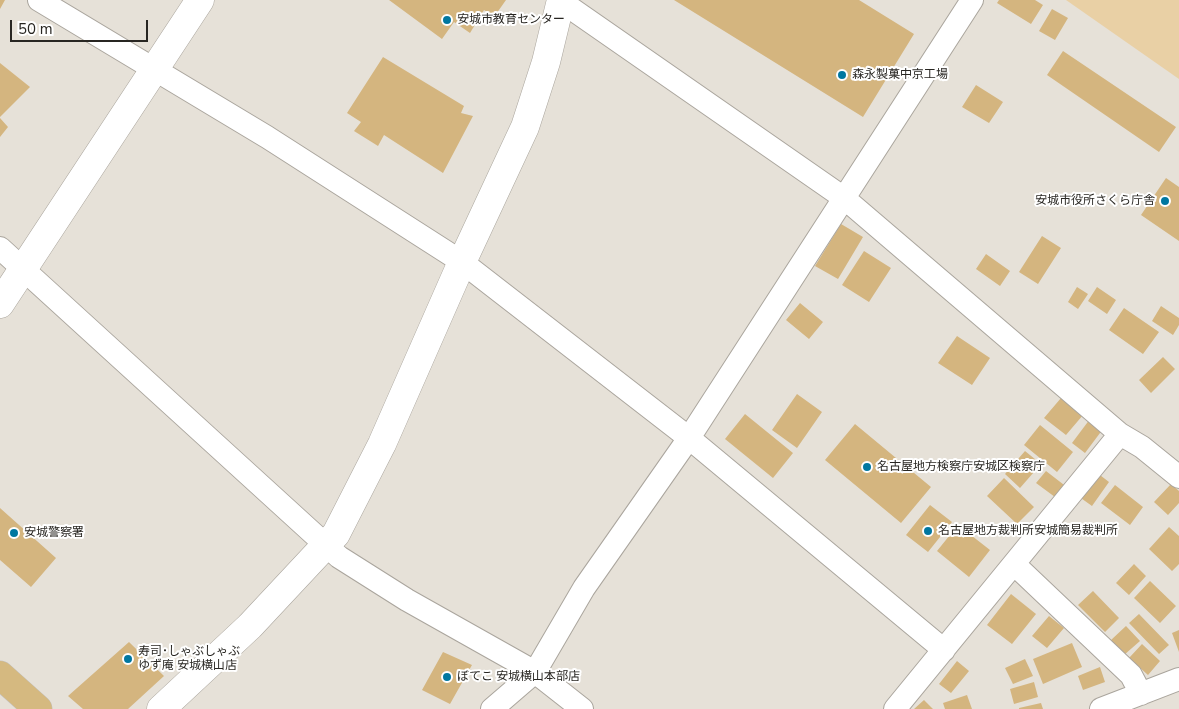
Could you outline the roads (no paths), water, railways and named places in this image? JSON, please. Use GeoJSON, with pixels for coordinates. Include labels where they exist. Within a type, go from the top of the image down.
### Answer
{"type":"FeatureCollection","features":[{"type":"Feature","properties":{"kind":"main road"},"geometry":{"type":"LineString","coordinates":[[0,675],[38,709]]}},
{"type":"Feature","properties":{"kind":"street"},"geometry":{"type":"LineString","coordinates":[[39,0],[267,138],[462,262],[689,438],[944,650]]}},
{"type":"Feature","properties":{"kind":"street"},"geometry":{"type":"LineString","coordinates":[[0,304],[200,0]]}},
{"type":"Feature","properties":{"kind":"street"},"geometry":{"type":"LineString","coordinates":[[161,709],[250,626],[326,546],[336,534],[360,492],[462,262],[525,127],[546,62],[560,0],[844,198],[1120,434],[1142,447],[1179,477]]}},
{"type":"Feature","properties":{"kind":"street"},"geometry":{"type":"LineString","coordinates":[[492,709],[535,672],[584,588],[689,438],[972,0]]}},
{"type":"Feature","properties":{"kind":"street"},"geometry":{"type":"LineString","coordinates":[[0,248],[326,546],[407,600],[535,672],[582,709]]}},
{"type":"Feature","properties":{"kind":"street"},"geometry":{"type":"LineString","coordinates":[[895,709],[1120,434]]}},
{"type":"Feature","properties":{"kind":"street"},"geometry":{"type":"LineString","coordinates":[[1014,564],[1131,675],[1141,694]]}},
{"type":"Feature","properties":{"kind":"street"},"geometry":{"type":"LineString","coordinates":[[1101,709],[1141,694],[1177,686]]}},
{"type":"Feature","properties":{"kind":"place","name":"安城市教育センター"},"geometry":{"type":"Point","coordinates":[447,20]}},
{"type":"Feature","properties":{"kind":"place","name":"森永製菓中京工場"},"geometry":{"type":"Point","coordinates":[842,75]}},
{"type":"Feature","properties":{"kind":"place","name":"安城市役所さくら庁舎"},"geometry":{"type":"Point","coordinates":[1165,201]}},
{"type":"Feature","properties":{"kind":"place","name":"名古屋地方検察庁安城区検察庁"},"geometry":{"type":"Point","coordinates":[867,467]}},
{"type":"Feature","properties":{"kind":"place","name":"名古屋地方裁判所安城簡易裁判所"},"geometry":{"type":"Point","coordinates":[928,531]}},
{"type":"Feature","properties":{"kind":"place","name":"安城警察署"},"geometry":{"type":"Point","coordinates":[14,533]}},
{"type":"Feature","properties":{"kind":"place","name":"寿司･しゃぶしゃぶ ゆず庵 安城横山店"},"geometry":{"type":"Point","coordinates":[128,659]}},
{"type":"Feature","properties":{"kind":"place","name":"ぼてこ 安城横山本部店"},"geometry":{"type":"Point","coordinates":[447,677]}}]}
